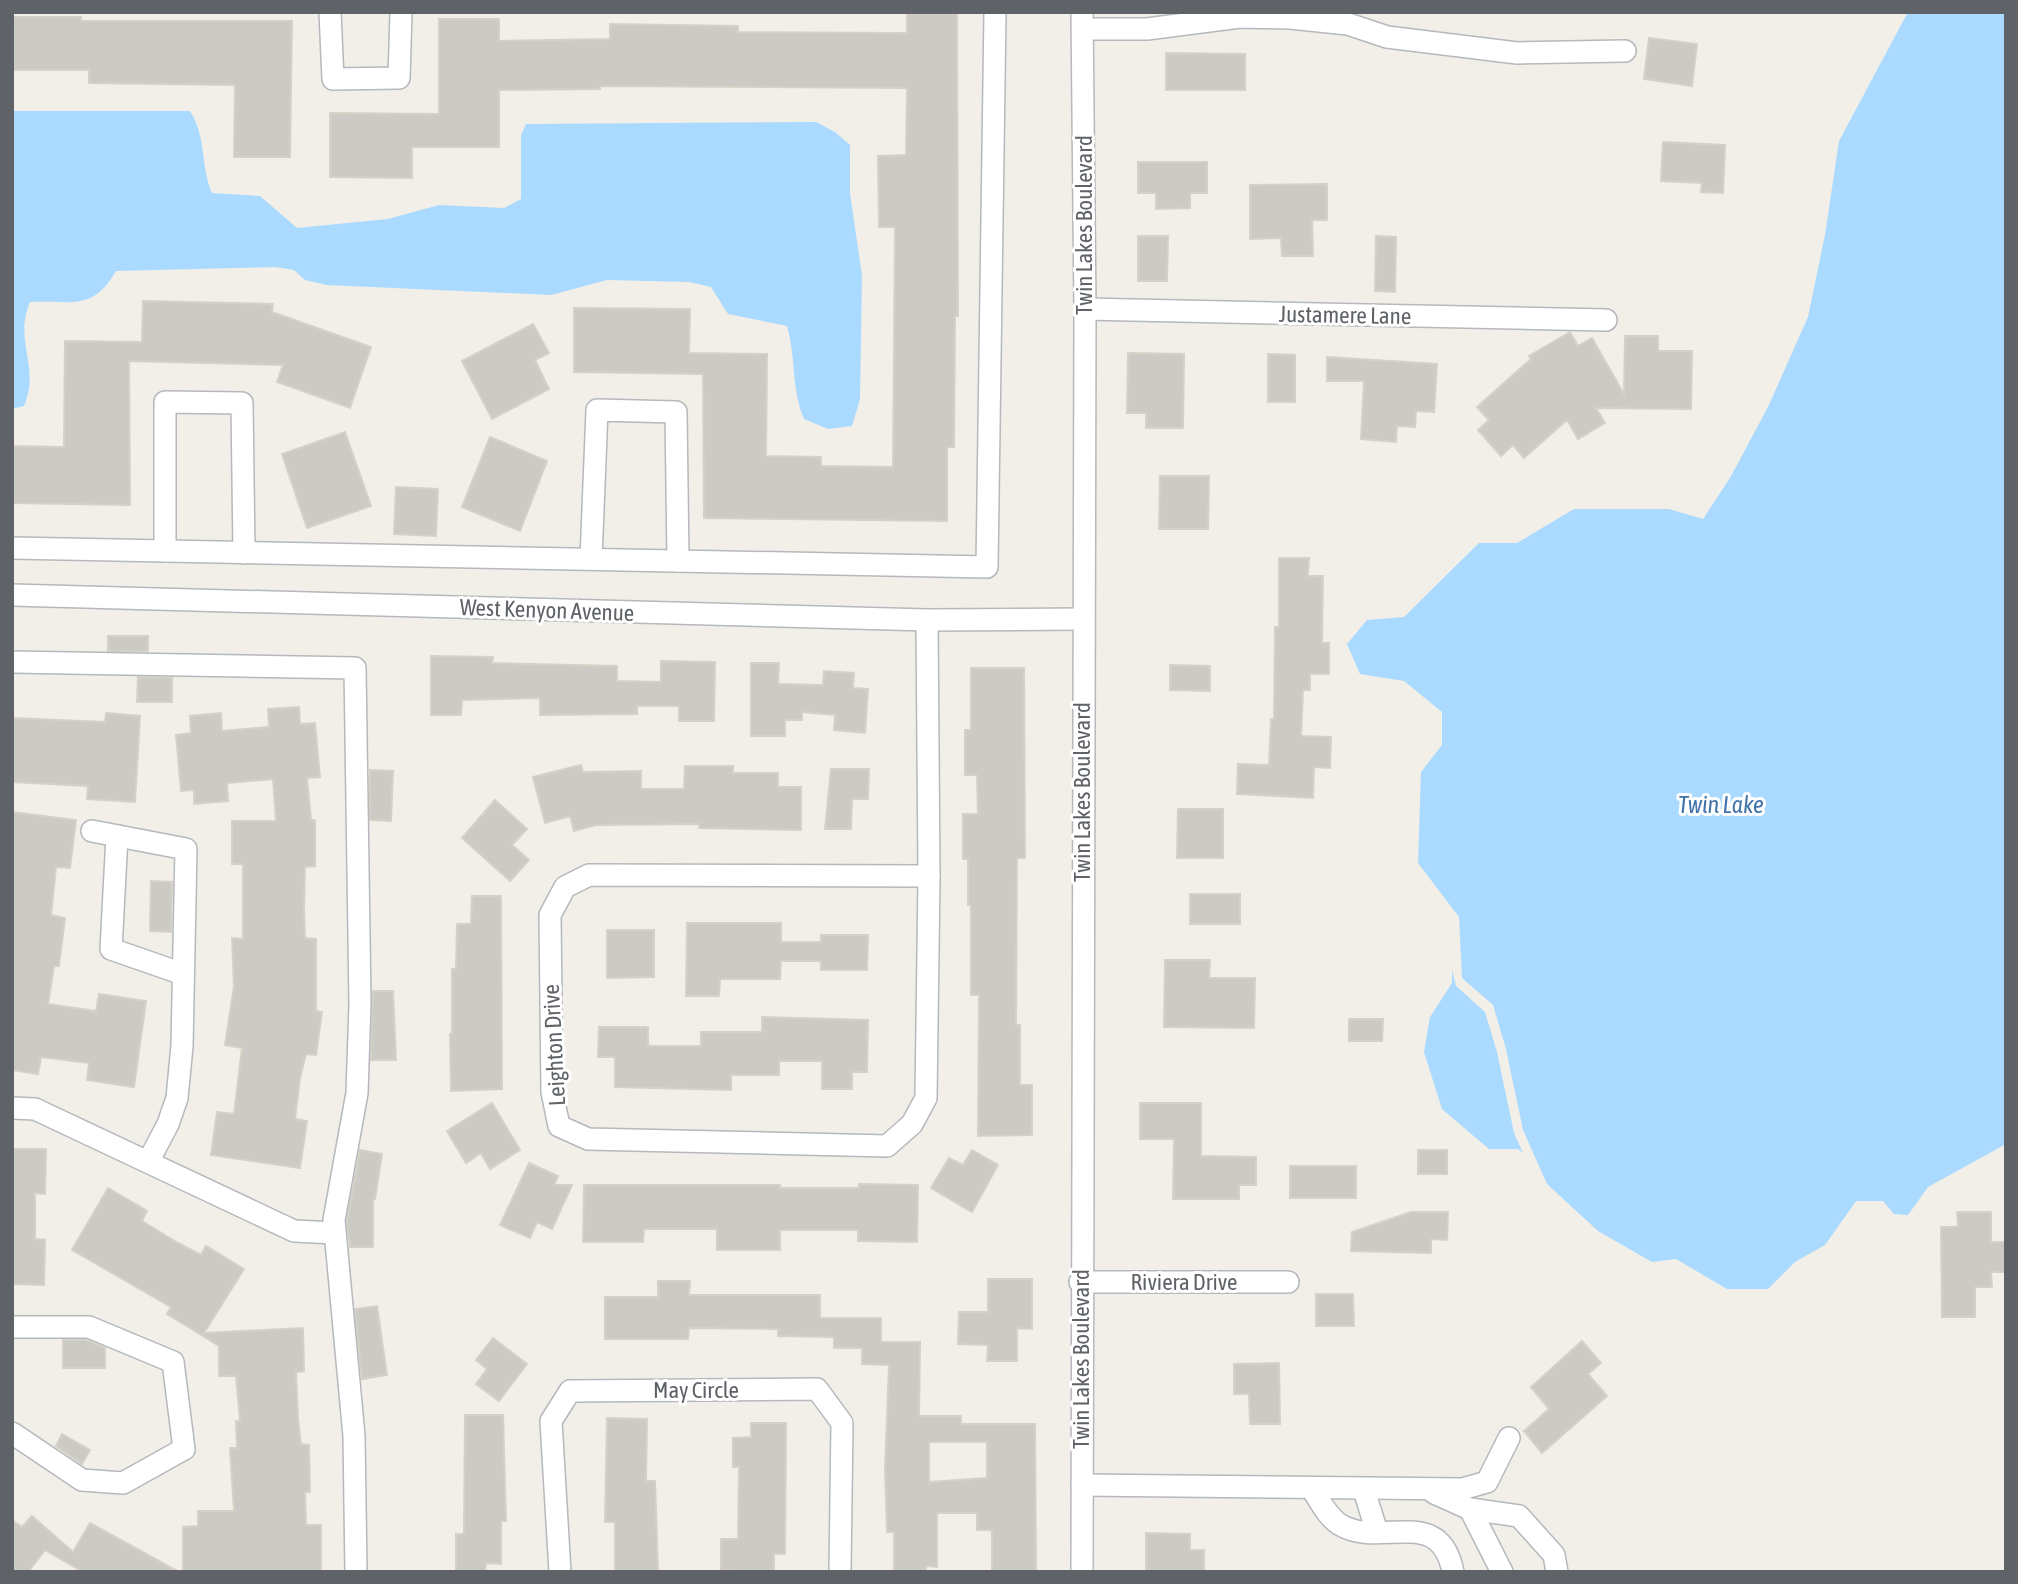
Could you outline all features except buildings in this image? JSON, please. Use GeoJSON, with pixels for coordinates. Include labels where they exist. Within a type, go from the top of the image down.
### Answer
{"type":"FeatureCollection","features":[{"type":"Feature","properties":{"kind":"street"},"geometry":{"type":"LineString","coordinates":[[330,12],[333,79],[399,78],[401,12]]}},
{"type":"Feature","properties":{"kind":"street"},"geometry":{"type":"LineString","coordinates":[[12,548],[987,568],[995,12]]}},
{"type":"Feature","properties":{"kind":"street"},"geometry":{"type":"LineString","coordinates":[[1082,21],[1147,29],[1240,17],[1290,18],[1348,24],[1387,37],[1517,53],[1625,51]]}},
{"type":"Feature","properties":{"kind":"street","name":"Twin Lakes Boulevard"},"geometry":{"type":"LineString","coordinates":[[1082,21],[1085,309],[1080,1282],[1082,1572]]}},
{"type":"Feature","properties":{"kind":"street","name":"Justamere Lane"},"geometry":{"type":"LineString","coordinates":[[1085,309],[1606,320]]}},
{"type":"Feature","properties":{"kind":"street"},"geometry":{"type":"LineString","coordinates":[[165,551],[165,402],[242,403],[244,552]]}},
{"type":"Feature","properties":{"kind":"street"},"geometry":{"type":"LineString","coordinates":[[591,559],[597,410],[676,412],[678,561]]}},
{"type":"Feature","properties":{"kind":"street","name":"West Kenyon Avenue"},"geometry":{"type":"LineString","coordinates":[[12,595],[927,620],[1082,619]]}},
{"type":"Feature","properties":{"kind":"street","name":"Leighton Drive"},"geometry":{"type":"LineString","coordinates":[[927,620],[929,876],[926,1098],[912,1124],[887,1146],[588,1139],[559,1126],[552,1092],[550,915],[565,887],[589,875],[929,876]]}},
{"type":"Feature","properties":{"kind":"street"},"geometry":{"type":"LineString","coordinates":[[12,662],[355,668],[360,1004],[357,1093],[334,1220],[354,1436],[356,1572]]}},
{"type":"Feature","properties":{"kind":"street"},"geometry":{"type":"LineString","coordinates":[[92,831],[186,849],[182,1046],[177,1098],[168,1124],[148,1162]]}},
{"type":"Feature","properties":{"kind":"street"},"geometry":{"type":"LineString","coordinates":[[117,836],[111,949],[183,974]]}},
{"type":"Feature","properties":{"kind":"street"},"geometry":{"type":"LineString","coordinates":[[12,1108],[35,1109],[293,1231],[335,1233]]}},
{"type":"Feature","properties":{"kind":"street","name":"Riviera Drive"},"geometry":{"type":"LineString","coordinates":[[1080,1282],[1288,1282]]}},
{"type":"Feature","properties":{"kind":"street"},"geometry":{"type":"LineString","coordinates":[[12,1326],[89,1326],[173,1362],[184,1448],[123,1483],[82,1480],[12,1433]]}},
{"type":"Feature","properties":{"kind":"street","name":"May Circle"},"geometry":{"type":"LineString","coordinates":[[560,1572],[551,1421],[570,1391],[817,1389],[842,1423],[840,1572]]}},
{"type":"Feature","properties":{"kind":"street"},"geometry":{"type":"LineString","coordinates":[[1082,1485],[1428,1491],[1462,1489],[1487,1482],[1509,1438]]}},
{"type":"Feature","properties":{"kind":"street"},"geometry":{"type":"LineString","coordinates":[[1312,1489],[1326,1511],[1339,1524],[1359,1532],[1426,1533],[1444,1545],[1453,1572]]}},
{"type":"Feature","properties":{"kind":"street"},"geometry":{"type":"LineString","coordinates":[[1364,1490],[1377,1532]]}},
{"type":"Feature","properties":{"kind":"street"},"geometry":{"type":"LineString","coordinates":[[1428,1491],[1471,1509],[1519,1516],[1554,1556],[1558,1572]]}},
{"type":"Feature","properties":{"kind":"street"},"geometry":{"type":"LineString","coordinates":[[1471,1509],[1502,1572]]}},
{"type":"Feature","properties":{"kind":"water","name":"Twin Lake"},"geometry":{"type":"Polygon","coordinates":[[[1908,12],[2006,12],[2006,1144],[1928,1187],[1908,1215],[1894,1214],[1883,1201],[1856,1201],[1825,1245],[1795,1262],[1768,1289],[1727,1289],[1676,1259],[1652,1262],[1598,1231],[1547,1184],[1523,1130],[1506,1049],[1493,1005],[1462,978],[1459,917],[1418,863],[1421,772],[1442,745],[1442,712],[1404,681],[1360,674],[1347,644],[1367,620],[1404,617],[1479,543],[1517,543],[1574,509],[1669,509],[1703,519],[1730,478],[1768,407],[1808,317],[1825,235],[1839,141],[1908,12]]]}},
{"type":"Feature","properties":{"kind":"water"},"geometry":{"type":"Polygon","coordinates":[[[12,111],[190,111],[199,131],[212,193],[260,196],[297,228],[388,219],[439,205],[504,208],[521,199],[521,135],[526,124],[816,122],[835,132],[850,145],[850,193],[862,276],[860,399],[852,426],[828,429],[804,419],[797,396],[787,326],[728,314],[711,287],[689,282],[607,280],[551,295],[327,285],[305,280],[294,270],[276,267],[116,271],[98,293],[89,298],[69,302],[30,302],[24,330],[30,378],[28,392],[24,406],[12,409],[12,111]]]}},
{"type":"Feature","properties":{"kind":"water"},"geometry":{"type":"Polygon","coordinates":[[[1452,970],[1456,986],[1485,1012],[1497,1052],[1514,1133],[1523,1153],[1518,1149],[1489,1149],[1442,1109],[1424,1052],[1430,1017],[1452,983],[1452,970]]]}}]}
